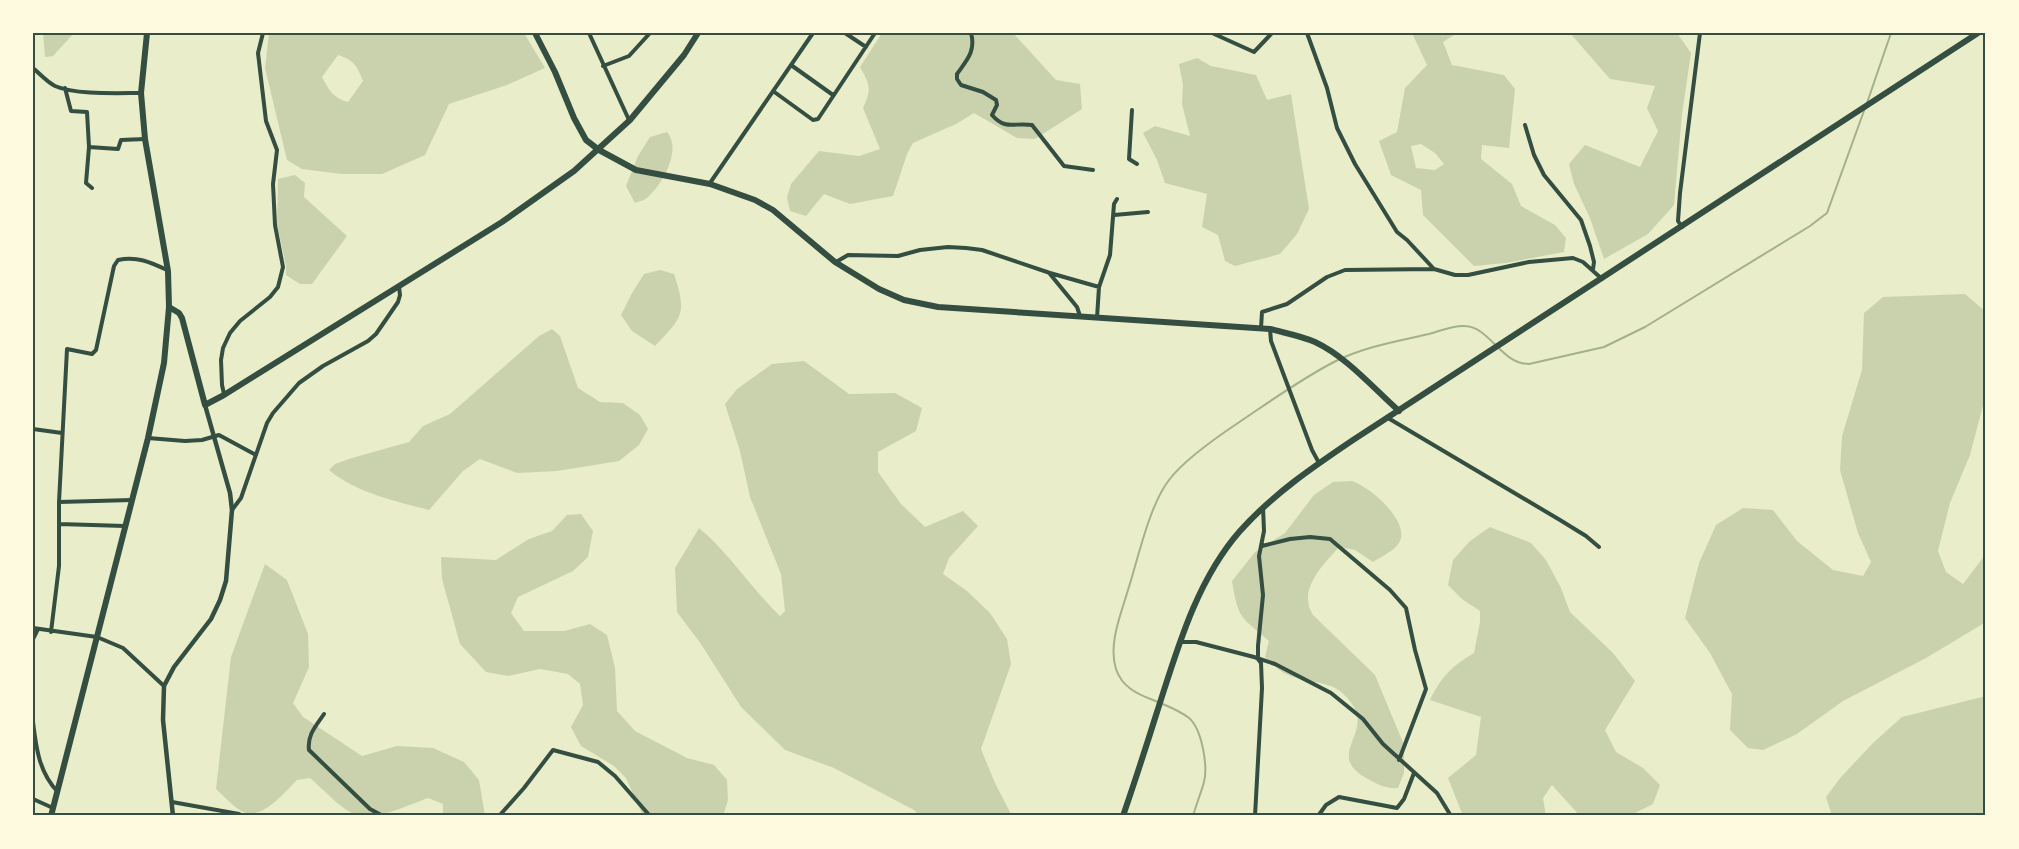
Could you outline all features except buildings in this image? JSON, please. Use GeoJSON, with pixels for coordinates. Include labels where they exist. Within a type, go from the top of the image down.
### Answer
{"type":"FeatureCollection","features":[{"type":"Feature","properties":{"kind":"main road"},"geometry":{"type":"LineString","coordinates":[[51,816],[148,438],[164,363],[169,307],[168,271],[145,139],[141,93],[147,33]]}},
{"type":"Feature","properties":{"kind":"main road"},"geometry":{"type":"LineString","coordinates":[[535,33],[586,140],[599,150],[636,170],[710,184],[754,200],[773,210],[835,262],[879,289],[904,300],[938,307],[1270,329],[1315,342],[1331,352],[1399,411]]}},
{"type":"Feature","properties":{"kind":"main road"},"geometry":{"type":"LineString","coordinates":[[169,307],[179,313],[182,318],[205,405],[537,199],[599,150],[630,120],[664,80],[698,33]]}},
{"type":"Feature","properties":{"kind":"main road"},"geometry":{"type":"LineString","coordinates":[[1123,816],[1193,608],[1210,575],[1238,533],[1263,507],[1319,463],[1977,33]]}},
{"type":"Feature","properties":{"kind":"street"},"geometry":{"type":"LineString","coordinates":[[224,395],[221,373],[224,348],[230,333],[240,321],[270,297],[278,287],[283,267],[275,225],[273,184],[277,150],[266,121],[258,53],[263,33]]}},
{"type":"Feature","properties":{"kind":"street"},"geometry":{"type":"LineString","coordinates":[[589,33],[630,120]]}},
{"type":"Feature","properties":{"kind":"street"},"geometry":{"type":"LineString","coordinates":[[603,66],[629,56],[650,33]]}},
{"type":"Feature","properties":{"kind":"street"},"geometry":{"type":"LineString","coordinates":[[710,184],[813,33]]}},
{"type":"Feature","properties":{"kind":"street"},"geometry":{"type":"LineString","coordinates":[[845,33],[866,47]]}},
{"type":"Feature","properties":{"kind":"street"},"geometry":{"type":"LineString","coordinates":[[773,91],[813,120],[818,118],[875,33]]}},
{"type":"Feature","properties":{"kind":"street"},"geometry":{"type":"LineString","coordinates":[[970,33],[974,47],[972,54],[957,74],[958,82],[996,100],[998,105],[992,115],[998,122],[1007,125],[1032,125],[1064,166],[1093,170]]}},
{"type":"Feature","properties":{"kind":"street"},"geometry":{"type":"LineString","coordinates":[[1212,33],[1254,52],[1272,33]]}},
{"type":"Feature","properties":{"kind":"street"},"geometry":{"type":"LineString","coordinates":[[1307,33],[1327,88],[1337,128],[1355,164],[1397,232],[1434,269]]}},
{"type":"Feature","properties":{"kind":"street"},"geometry":{"type":"LineString","coordinates":[[1682,227],[1678,221],[1680,193],[1700,33]]}},
{"type":"Feature","properties":{"kind":"street"},"geometry":{"type":"LineString","coordinates":[[791,65],[834,94]]}},
{"type":"Feature","properties":{"kind":"street"},"geometry":{"type":"LineString","coordinates":[[33,68],[54,86],[101,92],[141,93]]}},
{"type":"Feature","properties":{"kind":"street"},"geometry":{"type":"LineString","coordinates":[[65,88],[71,111],[87,112],[89,147],[86,183],[92,188]]}},
{"type":"Feature","properties":{"kind":"street"},"geometry":{"type":"LineString","coordinates":[[1132,110],[1129,159],[1137,164]]}},
{"type":"Feature","properties":{"kind":"street"},"geometry":{"type":"LineString","coordinates":[[1525,125],[1534,155],[1544,175],[1581,220],[1594,262],[1593,270]]}},
{"type":"Feature","properties":{"kind":"street"},"geometry":{"type":"LineString","coordinates":[[89,147],[118,149],[121,140],[145,139]]}},
{"type":"Feature","properties":{"kind":"street"},"geometry":{"type":"LineString","coordinates":[[1097,318],[1099,287],[1110,255],[1117,199]]}},
{"type":"Feature","properties":{"kind":"street"},"geometry":{"type":"LineString","coordinates":[[1114,214],[1148,212]]}},
{"type":"Feature","properties":{"kind":"street"},"geometry":{"type":"LineString","coordinates":[[835,262],[848,255],[898,256],[929,249],[966,248],[982,250],[1099,287]]}},
{"type":"Feature","properties":{"kind":"street"},"geometry":{"type":"LineString","coordinates":[[51,632],[59,566],[59,502],[67,349],[92,354],[96,350],[114,266],[118,260],[137,258],[168,271]]}},
{"type":"Feature","properties":{"kind":"street"},"geometry":{"type":"LineString","coordinates":[[1261,329],[1262,312],[1287,304],[1327,277],[1345,270],[1434,269],[1455,275],[1468,275],[1529,262],[1573,258],[1583,262],[1602,279]]}},
{"type":"Feature","properties":{"kind":"street"},"geometry":{"type":"LineString","coordinates":[[1050,273],[1077,307],[1080,317]]}},
{"type":"Feature","properties":{"kind":"street"},"geometry":{"type":"LineString","coordinates":[[232,510],[241,498],[273,412],[299,383],[376,334],[398,302],[399,286]]}},
{"type":"Feature","properties":{"kind":"street"},"geometry":{"type":"LineString","coordinates":[[1270,329],[1271,341],[1319,463]]}},
{"type":"Feature","properties":{"kind":"street"},"geometry":{"type":"LineString","coordinates":[[173,816],[163,720],[164,686],[174,668],[211,619],[220,600],[226,581],[232,510],[230,493],[205,405]]}},
{"type":"Feature","properties":{"kind":"street"},"geometry":{"type":"LineString","coordinates":[[1388,418],[1560,520],[1599,547]]}},
{"type":"Feature","properties":{"kind":"street"},"geometry":{"type":"LineString","coordinates":[[33,429],[62,433]]}},
{"type":"Feature","properties":{"kind":"street"},"geometry":{"type":"LineString","coordinates":[[148,438],[185,441],[202,440],[219,435],[256,455]]}},
{"type":"Feature","properties":{"kind":"street"},"geometry":{"type":"LineString","coordinates":[[59,502],[132,500]]}},
{"type":"Feature","properties":{"kind":"street"},"geometry":{"type":"LineString","coordinates":[[1255,816],[1262,688],[1258,636],[1263,595],[1259,556],[1264,531],[1263,507]]}},
{"type":"Feature","properties":{"kind":"street"},"geometry":{"type":"LineString","coordinates":[[59,524],[125,526]]}},
{"type":"Feature","properties":{"kind":"street"},"geometry":{"type":"LineString","coordinates":[[1262,546],[1290,539],[1310,537],[1330,539],[1390,590],[1406,608],[1426,689],[1399,759]]}},
{"type":"Feature","properties":{"kind":"street"},"geometry":{"type":"LineString","coordinates":[[33,639],[35,629],[97,637],[123,648],[164,686]]}},
{"type":"Feature","properties":{"kind":"street"},"geometry":{"type":"LineString","coordinates":[[1181,642],[1196,642],[1275,664],[1331,693],[1363,719],[1383,744],[1437,793],[1451,816]]}},
{"type":"Feature","properties":{"kind":"street"},"geometry":{"type":"LineString","coordinates":[[324,714],[311,733],[308,742],[309,750],[370,809],[383,816]]}},
{"type":"Feature","properties":{"kind":"street"},"geometry":{"type":"LineString","coordinates":[[33,722],[38,758],[51,786],[58,792]]}},
{"type":"Feature","properties":{"kind":"street"},"geometry":{"type":"LineString","coordinates":[[499,816],[553,750],[598,762],[615,776],[650,816]]}},
{"type":"Feature","properties":{"kind":"street"},"geometry":{"type":"LineString","coordinates":[[1318,816],[1326,805],[1339,797],[1398,808],[1414,773]]}},
{"type":"Feature","properties":{"kind":"street"},"geometry":{"type":"LineString","coordinates":[[33,799],[53,808]]}},
{"type":"Feature","properties":{"kind":"street"},"geometry":{"type":"LineString","coordinates":[[172,802],[243,816]]}},
{"type":"Feature","properties":{"kind":"green space"},"geometry":{"type":"Polygon","coordinates":[[[43,33],[74,33],[53,56],[45,57],[43,33]]]}},
{"type":"Feature","properties":{"kind":"green space"},"geometry":{"type":"Polygon","coordinates":[[[269,33],[524,33],[545,68],[507,85],[449,104],[425,155],[382,174],[341,174],[302,169],[287,160],[265,68],[269,33]],[[338,55],[322,77],[332,93],[348,102],[363,81],[354,64],[338,55]]]}},
{"type":"Feature","properties":{"kind":"green space"},"geometry":{"type":"Polygon","coordinates":[[[882,33],[1013,33],[1056,80],[1080,84],[1082,109],[1035,139],[1017,138],[974,113],[956,124],[913,143],[893,196],[850,204],[824,194],[806,216],[790,211],[787,197],[791,184],[819,151],[859,156],[880,149],[863,108],[869,87],[860,67],[882,33]]]}},
{"type":"Feature","properties":{"kind":"green space"},"geometry":{"type":"Polygon","coordinates":[[[1412,33],[1457,33],[1443,42],[1452,65],[1504,75],[1515,89],[1509,148],[1482,145],[1481,159],[1512,184],[1521,206],[1555,225],[1566,238],[1564,252],[1506,263],[1474,266],[1423,215],[1421,190],[1391,175],[1379,141],[1397,132],[1405,88],[1427,65],[1412,33]],[[1421,144],[1411,146],[1416,168],[1435,170],[1444,164],[1435,153],[1421,144]]]}},
{"type":"Feature","properties":{"kind":"green space"},"geometry":{"type":"Polygon","coordinates":[[[1570,33],[1677,33],[1691,53],[1682,114],[1674,205],[1648,234],[1604,259],[1590,218],[1574,184],[1569,164],[1585,145],[1640,167],[1658,131],[1647,108],[1655,86],[1610,79],[1570,33]]]}},
{"type":"Feature","properties":{"kind":"green space"},"geometry":{"type":"Polygon","coordinates":[[[1197,58],[1211,66],[1256,75],[1267,100],[1291,94],[1309,209],[1297,234],[1280,254],[1235,266],[1225,261],[1218,235],[1202,227],[1207,194],[1165,183],[1157,160],[1143,133],[1155,126],[1190,136],[1182,104],[1183,85],[1179,64],[1197,58]]]}},
{"type":"Feature","properties":{"kind":"green space"},"geometry":{"type":"Polygon","coordinates":[[[667,132],[671,139],[672,157],[665,175],[654,191],[645,199],[635,203],[626,186],[638,156],[650,137],[667,132]]]}},
{"type":"Feature","properties":{"kind":"green space"},"geometry":{"type":"Polygon","coordinates":[[[295,175],[305,183],[304,197],[347,236],[312,284],[300,284],[286,275],[277,224],[278,179],[295,175]]]}},
{"type":"Feature","properties":{"kind":"green space"},"geometry":{"type":"Polygon","coordinates":[[[660,270],[674,274],[681,306],[677,321],[655,346],[632,331],[621,315],[644,274],[660,270]]]}},
{"type":"Feature","properties":{"kind":"green space"},"geometry":{"type":"Polygon","coordinates":[[[1965,294],[1986,312],[1986,394],[1970,455],[1950,503],[1938,551],[1946,572],[1963,584],[1986,550],[1986,622],[1926,658],[1843,701],[1797,734],[1763,750],[1748,748],[1730,730],[1732,694],[1710,653],[1685,618],[1699,563],[1716,525],[1743,508],[1773,510],[1797,541],[1833,570],[1863,576],[1871,562],[1858,533],[1840,470],[1842,436],[1862,370],[1864,313],[1883,297],[1965,294]]]}},
{"type":"Feature","properties":{"kind":"green space"},"geometry":{"type":"Polygon","coordinates":[[[552,329],[560,336],[578,388],[600,402],[623,403],[640,415],[648,429],[639,445],[619,461],[557,471],[517,473],[480,459],[463,471],[429,510],[364,490],[329,470],[335,464],[352,458],[409,442],[423,426],[450,414],[539,336],[552,329]]]}},
{"type":"Feature","properties":{"kind":"green space"},"geometry":{"type":"Polygon","coordinates":[[[804,361],[849,394],[895,393],[922,408],[916,431],[878,452],[878,472],[901,504],[925,527],[963,511],[978,526],[949,558],[943,574],[967,591],[990,613],[1007,639],[1011,664],[981,749],[1012,816],[920,816],[914,810],[834,768],[785,750],[741,707],[701,644],[677,612],[675,568],[699,528],[721,549],[780,616],[785,611],[781,574],[750,497],[740,451],[725,404],[737,389],[772,364],[804,361]]]}},
{"type":"Feature","properties":{"kind":"green space"},"geometry":{"type":"Polygon","coordinates":[[[1352,481],[1368,489],[1392,512],[1398,521],[1401,538],[1393,549],[1373,562],[1355,550],[1339,547],[1314,578],[1308,596],[1309,606],[1313,615],[1375,675],[1404,745],[1404,773],[1398,788],[1390,788],[1368,779],[1350,762],[1349,754],[1357,727],[1357,717],[1347,697],[1332,686],[1286,674],[1265,657],[1269,641],[1242,616],[1236,603],[1232,581],[1255,552],[1285,533],[1314,495],[1333,482],[1352,481]]]}},
{"type":"Feature","properties":{"kind":"green space"},"geometry":{"type":"Polygon","coordinates":[[[581,514],[593,531],[588,557],[573,571],[518,597],[511,613],[524,631],[564,631],[590,624],[607,635],[615,668],[617,711],[635,731],[687,758],[714,765],[727,780],[728,800],[723,816],[643,816],[626,778],[614,766],[581,746],[571,727],[583,705],[580,684],[568,674],[540,669],[508,676],[486,672],[460,644],[442,579],[441,557],[496,560],[529,539],[552,531],[567,515],[581,514]]]}},
{"type":"Feature","properties":{"kind":"green space"},"geometry":{"type":"Polygon","coordinates":[[[1490,527],[1531,543],[1546,560],[1561,588],[1570,612],[1613,653],[1635,681],[1605,730],[1616,752],[1643,768],[1660,785],[1653,804],[1629,816],[1580,816],[1552,785],[1543,798],[1546,816],[1463,816],[1448,778],[1476,755],[1481,717],[1430,700],[1448,673],[1474,653],[1480,611],[1462,599],[1448,585],[1453,560],[1470,541],[1490,527]]]}},
{"type":"Feature","properties":{"kind":"green space"},"geometry":{"type":"Polygon","coordinates":[[[265,564],[287,580],[308,634],[309,667],[293,703],[303,717],[362,756],[397,746],[433,748],[464,762],[479,780],[485,816],[443,816],[443,804],[428,798],[379,815],[359,815],[340,806],[310,778],[297,780],[281,797],[260,812],[246,813],[234,806],[216,789],[231,657],[265,564]]]}},
{"type":"Feature","properties":{"kind":"green space"},"geometry":{"type":"Polygon","coordinates":[[[1986,696],[1986,816],[1832,816],[1826,797],[1841,777],[1873,743],[1902,717],[1986,696]]]}},
{"type":"Feature","properties":{"kind":"waterway"},"geometry":{"type":"LineString","coordinates":[[1867,103],[1891,33]]}},
{"type":"Feature","properties":{"kind":"waterway"},"geometry":{"type":"LineString","coordinates":[[1193,816],[1205,775],[1203,748],[1194,723],[1185,715],[1131,689],[1122,681],[1114,659],[1116,629],[1145,533],[1162,491],[1175,472],[1211,442],[1297,383],[1334,362],[1369,348],[1452,327],[1465,326],[1482,332],[1511,358],[1529,364],[1604,347],[1645,327],[1810,226],[1827,213],[1865,108]]}}]}
